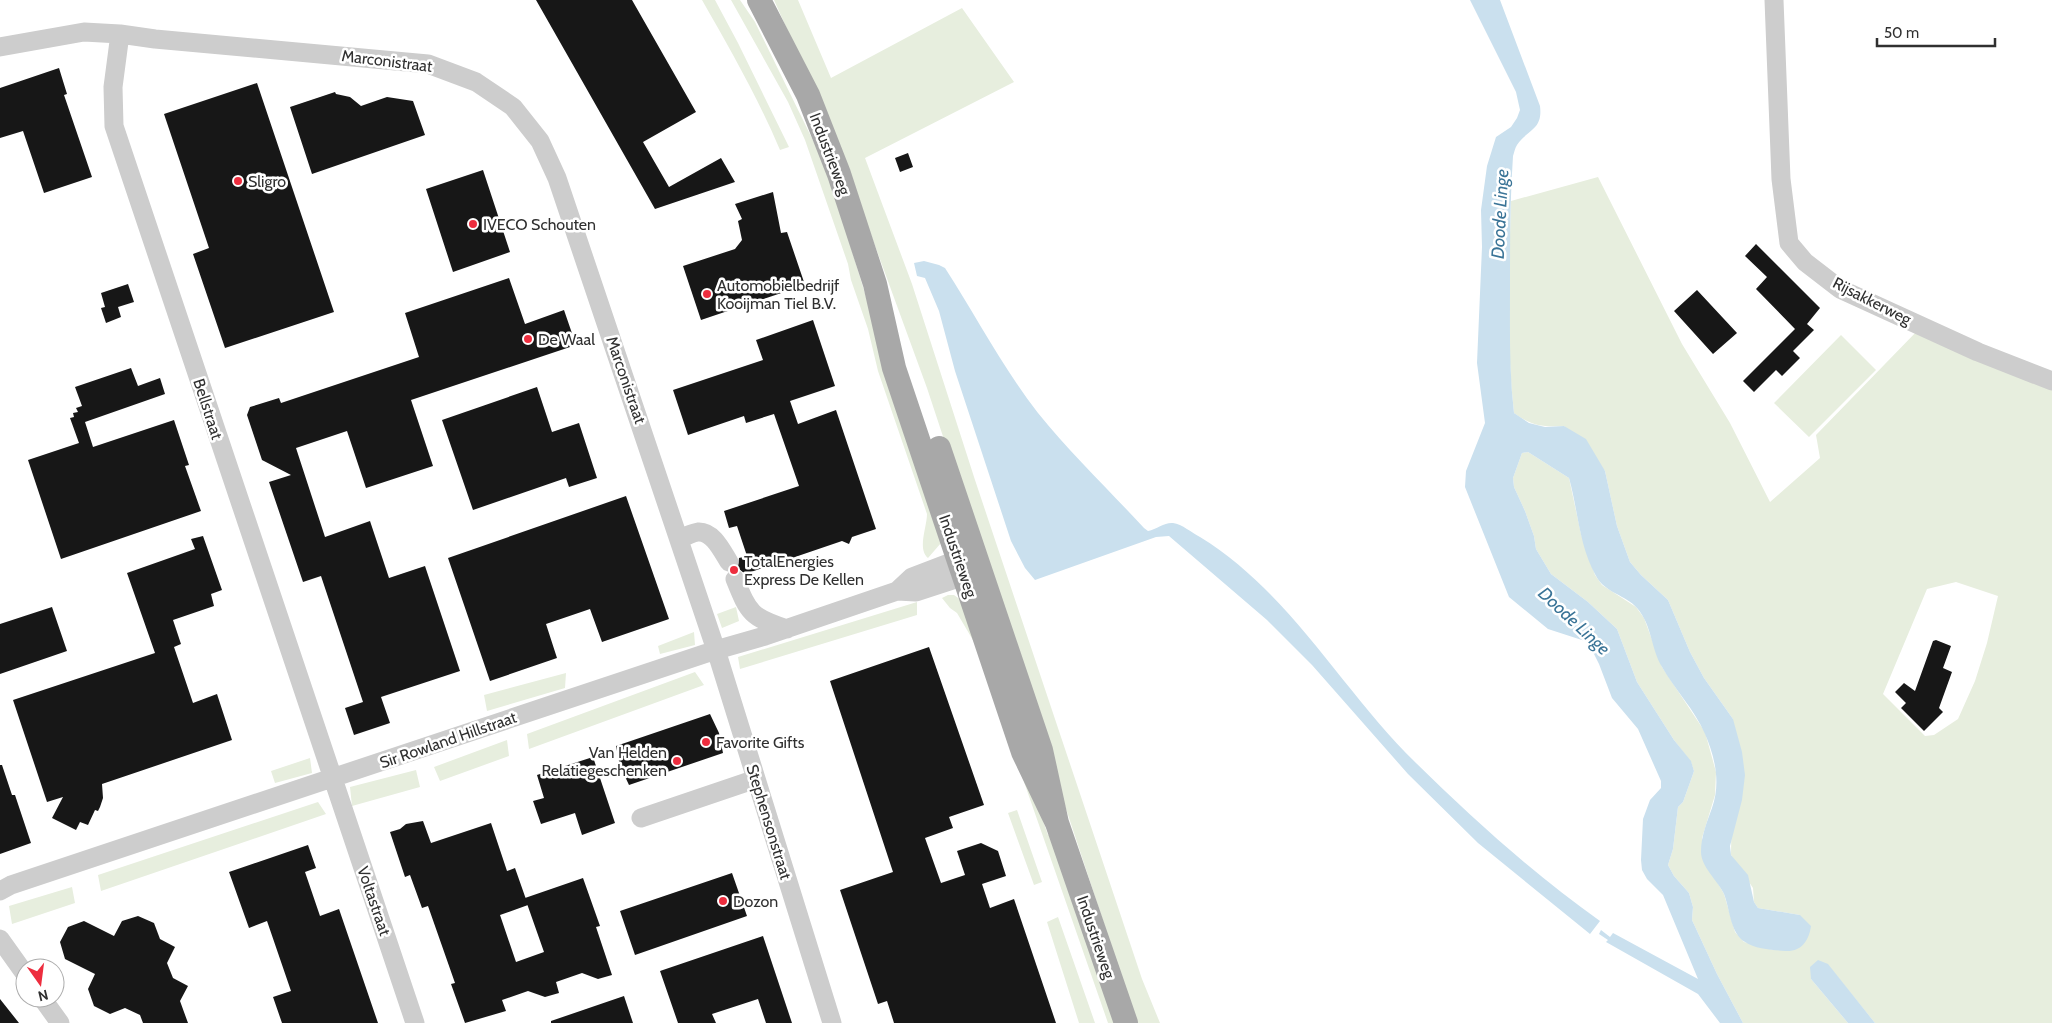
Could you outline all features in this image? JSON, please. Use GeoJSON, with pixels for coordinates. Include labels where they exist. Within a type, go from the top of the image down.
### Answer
{"type":"FeatureCollection","features":[{"type":"Feature","properties":{"kind":"main road","name":"Industrieweg"},"geometry":{"type":"LineString","coordinates":[[753,0],[773,29]]}},
{"type":"Feature","properties":{"kind":"main road","name":"Industrieweg"},"geometry":{"type":"LineString","coordinates":[[759,0],[808,95],[839,174],[875,284],[910,363],[967,566],[1023,752],[1058,823],[1126,1023]]}},
{"type":"Feature","properties":{"kind":"street","name":"Rijsakkerweg"},"geometry":{"type":"LineString","coordinates":[[1774,0],[1781,179],[1788,243],[1805,262],[1840,289],[1978,352],[2052,381]]}},
{"type":"Feature","properties":{"kind":"street","name":"Marconistraat"},"geometry":{"type":"LineString","coordinates":[[0,48],[84,32],[428,64],[476,82],[513,107],[540,141],[557,178],[716,650]]}},
{"type":"Feature","properties":{"kind":"street","name":"Bellstraat"},"geometry":{"type":"LineString","coordinates":[[120,34],[113,87],[114,126],[332,779]]}},
{"type":"Feature","properties":{"kind":"street"},"geometry":{"type":"LineString","coordinates":[[679,540],[698,532],[707,534],[716,542],[729,562]]}},
{"type":"Feature","properties":{"kind":"street","name":"Sir Rowland Hillstraat"},"geometry":{"type":"LineString","coordinates":[[0,891],[12,885],[716,650],[787,629],[897,592],[912,577],[967,566]]}},
{"type":"Feature","properties":{"kind":"street"},"geometry":{"type":"LineString","coordinates":[[735,580],[744,602],[752,614],[762,621],[787,629]]}},
{"type":"Feature","properties":{"kind":"street","name":"Stephensonstraat"},"geometry":{"type":"LineString","coordinates":[[716,650],[832,1023]]}},
{"type":"Feature","properties":{"kind":"street","name":"Voltastraat"},"geometry":{"type":"LineString","coordinates":[[332,779],[415,1023]]}},
{"type":"Feature","properties":{"kind":"street"},"geometry":{"type":"LineString","coordinates":[[641,818],[756,779]]}},
{"type":"Feature","properties":{"kind":"street"},"geometry":{"type":"LineString","coordinates":[[0,939],[15,960]]}},
{"type":"Feature","properties":{"kind":"street"},"geometry":{"type":"LineString","coordinates":[[49,1008],[60,1023]]}},
{"type":"Feature","properties":{"kind":"green space"},"geometry":{"type":"Polygon","coordinates":[[[702,0],[715,0],[789,147],[780,150],[753,93],[702,0]]]}},
{"type":"Feature","properties":{"kind":"green space"},"geometry":{"type":"Polygon","coordinates":[[[731,0],[740,0],[755,22],[827,169],[941,543],[928,558],[923,549],[927,514],[878,371],[868,329],[851,280],[848,264],[805,140],[788,102],[731,0]]]}},
{"type":"Feature","properties":{"kind":"green space"},"geometry":{"type":"Polygon","coordinates":[[[774,0],[798,0],[831,78],[962,8],[1014,82],[865,158],[912,284],[975,480],[1142,979],[1160,1023],[1138,1023],[927,388],[846,161],[774,0]]]}},
{"type":"Feature","properties":{"kind":"green space"},"geometry":{"type":"Polygon","coordinates":[[[1598,177],[1682,344],[1730,423],[1770,502],[1820,458],[1816,435],[1919,329],[2052,390],[2052,1023],[1875,1023],[1828,965],[1811,979],[1848,1023],[1743,1023],[1717,974],[1692,920],[1693,907],[1689,893],[1674,876],[1668,865],[1673,849],[1678,807],[1683,802],[1694,771],[1691,762],[1674,740],[1637,682],[1617,629],[1588,602],[1551,574],[1536,549],[1534,536],[1514,487],[1513,478],[1522,453],[1528,452],[1569,478],[1581,534],[1595,575],[1602,585],[1636,607],[1644,618],[1662,667],[1705,732],[1716,772],[1715,795],[1702,838],[1716,880],[1724,894],[1735,932],[1744,942],[1773,950],[1800,915],[1758,908],[1754,902],[1753,888],[1731,855],[1733,719],[1704,678],[1690,652],[1668,600],[1630,562],[1617,526],[1605,471],[1564,426],[1538,425],[1526,421],[1514,413],[1509,334],[1511,201],[1598,177]],[[1956,582],[1927,589],[1883,694],[1925,736],[1934,735],[1958,719],[1975,681],[1987,643],[1998,596],[1956,582]]]}},
{"type":"Feature","properties":{"kind":"green space"},"geometry":{"type":"Polygon","coordinates":[[[1841,335],[1876,370],[1809,437],[1774,403],[1841,335]]]}},
{"type":"Feature","properties":{"kind":"green space"},"geometry":{"type":"Polygon","coordinates":[[[954,595],[965,603],[1048,835],[1050,835],[1119,1023],[1108,1023],[977,647],[957,613],[942,598],[954,595]]]}},
{"type":"Feature","properties":{"kind":"green space"},"geometry":{"type":"Polygon","coordinates":[[[917,602],[917,615],[740,669],[738,657],[917,602]]]}},
{"type":"Feature","properties":{"kind":"green space"},"geometry":{"type":"Polygon","coordinates":[[[736,607],[739,621],[722,628],[717,614],[736,607]]]}},
{"type":"Feature","properties":{"kind":"green space"},"geometry":{"type":"Polygon","coordinates":[[[694,632],[695,645],[660,654],[658,646],[694,632]]]}},
{"type":"Feature","properties":{"kind":"green space"},"geometry":{"type":"Polygon","coordinates":[[[695,672],[704,685],[529,749],[527,734],[695,672]]]}},
{"type":"Feature","properties":{"kind":"green space"},"geometry":{"type":"Polygon","coordinates":[[[566,673],[565,688],[487,711],[484,695],[566,673]]]}},
{"type":"Feature","properties":{"kind":"green space"},"geometry":{"type":"Polygon","coordinates":[[[507,740],[509,756],[440,781],[434,767],[507,740]]]}},
{"type":"Feature","properties":{"kind":"green space"},"geometry":{"type":"Polygon","coordinates":[[[310,758],[312,773],[275,783],[271,771],[310,758]]]}},
{"type":"Feature","properties":{"kind":"green space"},"geometry":{"type":"Polygon","coordinates":[[[416,770],[420,787],[352,806],[350,787],[416,770]]]}},
{"type":"Feature","properties":{"kind":"green space"},"geometry":{"type":"Polygon","coordinates":[[[318,802],[326,814],[101,891],[98,875],[318,802]]]}},
{"type":"Feature","properties":{"kind":"green space"},"geometry":{"type":"Polygon","coordinates":[[[1017,810],[1042,882],[1034,885],[1008,813],[1017,810]]]}},
{"type":"Feature","properties":{"kind":"green space"},"geometry":{"type":"Polygon","coordinates":[[[72,887],[75,903],[12,924],[9,906],[72,887]]]}},
{"type":"Feature","properties":{"kind":"green space"},"geometry":{"type":"Polygon","coordinates":[[[1058,917],[1095,1023],[1079,1023],[1047,922],[1058,917]]]}},
{"type":"Feature","properties":{"kind":"water","name":"Doode Linge"},"geometry":{"type":"Polygon","coordinates":[[[1470,0],[1500,0],[1540,106],[1537,125],[1517,145],[1513,156],[1510,221],[1510,334],[1514,413],[1529,423],[1545,427],[1564,426],[1586,439],[1605,471],[1617,526],[1630,562],[1668,600],[1690,652],[1704,678],[1733,719],[1742,752],[1745,775],[1742,800],[1730,846],[1731,855],[1748,875],[1754,902],[1758,908],[1800,915],[1811,926],[1804,944],[1791,951],[1770,950],[1754,946],[1745,942],[1736,933],[1724,894],[1702,858],[1702,840],[1715,799],[1716,770],[1712,752],[1701,725],[1658,660],[1649,629],[1642,615],[1637,608],[1610,590],[1596,576],[1582,540],[1569,478],[1528,452],[1522,453],[1513,478],[1514,487],[1534,536],[1536,549],[1551,574],[1588,602],[1617,629],[1637,682],[1674,740],[1691,761],[1694,771],[1683,802],[1678,807],[1673,849],[1668,865],[1674,876],[1689,893],[1693,907],[1692,920],[1717,974],[1743,1023],[1720,1023],[1698,994],[1606,942],[1608,940],[1599,934],[1601,930],[1610,937],[1613,933],[1698,979],[1663,895],[1647,879],[1642,870],[1643,819],[1650,800],[1661,788],[1661,781],[1638,729],[1612,698],[1588,642],[1548,629],[1509,597],[1465,487],[1466,471],[1485,423],[1477,363],[1482,247],[1481,210],[1487,166],[1496,137],[1511,127],[1520,110],[1516,92],[1470,0]]]}},
{"type":"Feature","properties":{"kind":"water"},"geometry":{"type":"Polygon","coordinates":[[[924,261],[945,268],[1001,360],[1038,413],[1144,528],[1148,531],[1170,523],[1180,525],[1232,560],[1261,585],[1314,644],[1389,735],[1416,763],[1505,846],[1600,921],[1590,934],[1478,843],[1408,774],[1312,665],[1267,620],[1169,536],[1156,537],[1035,580],[1025,568],[1011,541],[955,371],[939,311],[925,278],[917,276],[914,263],[924,261]]]}},
{"type":"Feature","properties":{"kind":"water"},"geometry":{"type":"Polygon","coordinates":[[[1818,960],[1828,964],[1875,1023],[1848,1023],[1811,979],[1810,967],[1818,960]]]}},
{"type":"Feature","properties":{"kind":"building"},"geometry":{"type":"Polygon","coordinates":[[[536,0],[632,0],[696,112],[643,142],[669,187],[721,158],[735,182],[655,209],[536,0]]]}},
{"type":"Feature","properties":{"kind":"building"},"geometry":{"type":"Polygon","coordinates":[[[59,68],[67,94],[64,95],[92,177],[44,193],[23,131],[0,138],[0,88],[59,68]]]}},
{"type":"Feature","properties":{"kind":"building","name":"Sligro"},"geometry":{"type":"Polygon","coordinates":[[[257,83],[334,312],[225,348],[193,254],[209,248],[164,114],[257,83]]]}},
{"type":"Feature","properties":{"kind":"building"},"geometry":{"type":"Polygon","coordinates":[[[335,92],[336,94],[350,97],[361,106],[387,97],[413,101],[425,135],[312,174],[290,107],[335,92]]]}},
{"type":"Feature","properties":{"kind":"building"},"geometry":{"type":"Polygon","coordinates":[[[908,153],[913,167],[900,172],[895,158],[908,153]]]}},
{"type":"Feature","properties":{"kind":"building"},"geometry":{"type":"Polygon","coordinates":[[[483,170],[510,252],[453,272],[426,189],[483,170]]]}},
{"type":"Feature","properties":{"kind":"building"},"geometry":{"type":"Polygon","coordinates":[[[773,192],[781,233],[787,232],[805,285],[701,320],[683,266],[735,249],[742,240],[738,221],[742,219],[735,204],[773,192]]]}},
{"type":"Feature","properties":{"kind":"building"},"geometry":{"type":"Polygon","coordinates":[[[1756,244],[1820,308],[1807,324],[1814,330],[1793,351],[1800,358],[1782,376],[1776,370],[1754,392],[1743,381],[1795,329],[1756,289],[1767,277],[1745,256],[1756,244]]]}},
{"type":"Feature","properties":{"kind":"building"},"geometry":{"type":"Polygon","coordinates":[[[509,278],[525,324],[564,310],[576,345],[411,400],[433,466],[366,488],[347,431],[296,448],[325,537],[370,521],[389,578],[425,566],[460,671],[381,697],[390,723],[354,735],[345,708],[363,702],[321,576],[303,582],[269,482],[291,475],[262,460],[247,415],[250,407],[279,398],[281,403],[419,357],[405,313],[509,278]]]}},
{"type":"Feature","properties":{"kind":"building"},"geometry":{"type":"Polygon","coordinates":[[[128,284],[134,302],[118,307],[121,317],[106,323],[101,308],[105,307],[101,293],[128,284]]]}},
{"type":"Feature","properties":{"kind":"building"},"geometry":{"type":"Polygon","coordinates":[[[1697,290],[1737,333],[1713,354],[1674,311],[1697,290]]]}},
{"type":"Feature","properties":{"kind":"building"},"geometry":{"type":"Polygon","coordinates":[[[813,320],[835,386],[790,401],[798,424],[836,410],[876,529],[852,537],[849,544],[842,541],[745,574],[738,568],[739,558],[747,556],[737,526],[729,528],[724,511],[799,486],[774,414],[746,423],[744,416],[688,435],[673,390],[763,360],[756,340],[813,320]]]}},
{"type":"Feature","properties":{"kind":"building"},"geometry":{"type":"Polygon","coordinates":[[[131,368],[138,386],[160,378],[165,394],[85,422],[93,447],[174,420],[189,465],[185,466],[201,511],[61,559],[28,460],[79,443],[70,418],[74,417],[73,413],[78,412],[76,408],[82,406],[75,387],[131,368]]]}},
{"type":"Feature","properties":{"kind":"building"},"geometry":{"type":"Polygon","coordinates":[[[537,387],[552,432],[579,423],[597,478],[569,487],[566,478],[473,510],[442,420],[537,387]]]}},
{"type":"Feature","properties":{"kind":"building"},"geometry":{"type":"Polygon","coordinates":[[[626,496],[669,619],[602,642],[590,609],[546,624],[557,658],[490,681],[448,558],[626,496]]]}},
{"type":"Feature","properties":{"kind":"building"},"geometry":{"type":"Polygon","coordinates":[[[203,536],[222,590],[211,594],[214,606],[173,620],[181,644],[174,647],[193,703],[217,694],[232,740],[102,784],[103,798],[98,811],[95,810],[88,825],[80,822],[76,830],[52,818],[63,797],[47,802],[13,700],[155,653],[127,573],[195,549],[191,539],[203,536]]]}},
{"type":"Feature","properties":{"kind":"building"},"geometry":{"type":"Polygon","coordinates":[[[52,607],[67,651],[0,674],[0,624],[52,607]]]}},
{"type":"Feature","properties":{"kind":"building"},"geometry":{"type":"Polygon","coordinates":[[[1936,640],[1951,646],[1943,668],[1952,672],[1939,708],[1943,712],[1924,731],[1901,708],[1906,703],[1895,692],[1904,683],[1915,691],[1933,641],[1936,640]]]}},
{"type":"Feature","properties":{"kind":"building"},"geometry":{"type":"Polygon","coordinates":[[[929,647],[984,805],[949,817],[953,828],[925,838],[941,883],[965,875],[957,851],[981,843],[998,851],[1006,876],[982,884],[990,908],[1014,899],[1056,1023],[894,1023],[887,1001],[878,1004],[840,890],[893,872],[830,681],[929,647]]]}},
{"type":"Feature","properties":{"kind":"building"},"geometry":{"type":"Polygon","coordinates":[[[710,714],[719,733],[723,753],[629,785],[620,766],[616,746],[710,714]]]}},
{"type":"Feature","properties":{"kind":"building"},"geometry":{"type":"Polygon","coordinates":[[[593,757],[615,823],[582,835],[575,813],[541,824],[533,801],[544,798],[537,775],[593,757]]]}},
{"type":"Feature","properties":{"kind":"building"},"geometry":{"type":"Polygon","coordinates":[[[0,765],[2,765],[12,795],[15,795],[31,843],[0,854],[0,765]]]}},
{"type":"Feature","properties":{"kind":"building"},"geometry":{"type":"Polygon","coordinates":[[[423,821],[431,843],[491,823],[507,871],[515,868],[525,898],[583,878],[600,926],[596,927],[612,975],[598,979],[582,973],[556,982],[559,993],[545,997],[528,991],[502,1000],[506,1011],[465,1023],[451,984],[455,983],[428,906],[422,908],[410,875],[405,877],[390,832],[400,829],[406,824],[423,821]],[[528,905],[500,915],[516,962],[544,952],[528,905]]]}},
{"type":"Feature","properties":{"kind":"building"},"geometry":{"type":"Polygon","coordinates":[[[308,845],[316,868],[305,872],[320,916],[339,909],[378,1023],[282,1023],[273,997],[291,991],[267,921],[249,928],[229,872],[308,845]]]}},
{"type":"Feature","properties":{"kind":"building"},"geometry":{"type":"Polygon","coordinates":[[[732,873],[747,916],[635,955],[620,911],[732,873]]]}},
{"type":"Feature","properties":{"kind":"building"},"geometry":{"type":"Polygon","coordinates":[[[138,916],[154,923],[160,939],[175,947],[167,963],[173,978],[188,986],[180,1001],[188,1023],[143,1023],[140,1015],[125,1008],[110,1014],[94,1006],[88,989],[95,974],[65,959],[60,942],[68,927],[84,921],[114,936],[122,921],[138,916]]]}},
{"type":"Feature","properties":{"kind":"building"},"geometry":{"type":"Polygon","coordinates":[[[763,936],[792,1023],[766,1023],[758,999],[712,1014],[716,1023],[678,1023],[660,971],[763,936]]]}},
{"type":"Feature","properties":{"kind":"building"},"geometry":{"type":"Polygon","coordinates":[[[624,996],[633,1023],[551,1023],[551,1021],[624,996]]]}},
{"type":"Feature","properties":{"kind":"building"},"geometry":{"type":"Polygon","coordinates":[[[0,999],[19,1023],[0,1023],[0,999]]]}},
{"type":"Feature","properties":{"kind":"place","name":"Sligro"},"geometry":{"type":"Point","coordinates":[238,181]}},
{"type":"Feature","properties":{"kind":"place","name":"IVECO Schouten"},"geometry":{"type":"Point","coordinates":[473,224]}},
{"type":"Feature","properties":{"kind":"place","name":"Automobielbedrijf Kooijman Tiel B.V."},"geometry":{"type":"Point","coordinates":[707,294]}},
{"type":"Feature","properties":{"kind":"place","name":"De Waal"},"geometry":{"type":"Point","coordinates":[528,339]}},
{"type":"Feature","properties":{"kind":"place","name":"TotalEnergies Express De Kellen"},"geometry":{"type":"Point","coordinates":[734,570]}},
{"type":"Feature","properties":{"kind":"place","name":"Favorite Gifts"},"geometry":{"type":"Point","coordinates":[706,742]}},
{"type":"Feature","properties":{"kind":"place","name":"Van Helden Relatiegeschenken"},"geometry":{"type":"Point","coordinates":[677,761]}},
{"type":"Feature","properties":{"kind":"place","name":"Dozon"},"geometry":{"type":"Point","coordinates":[723,901]}}]}
